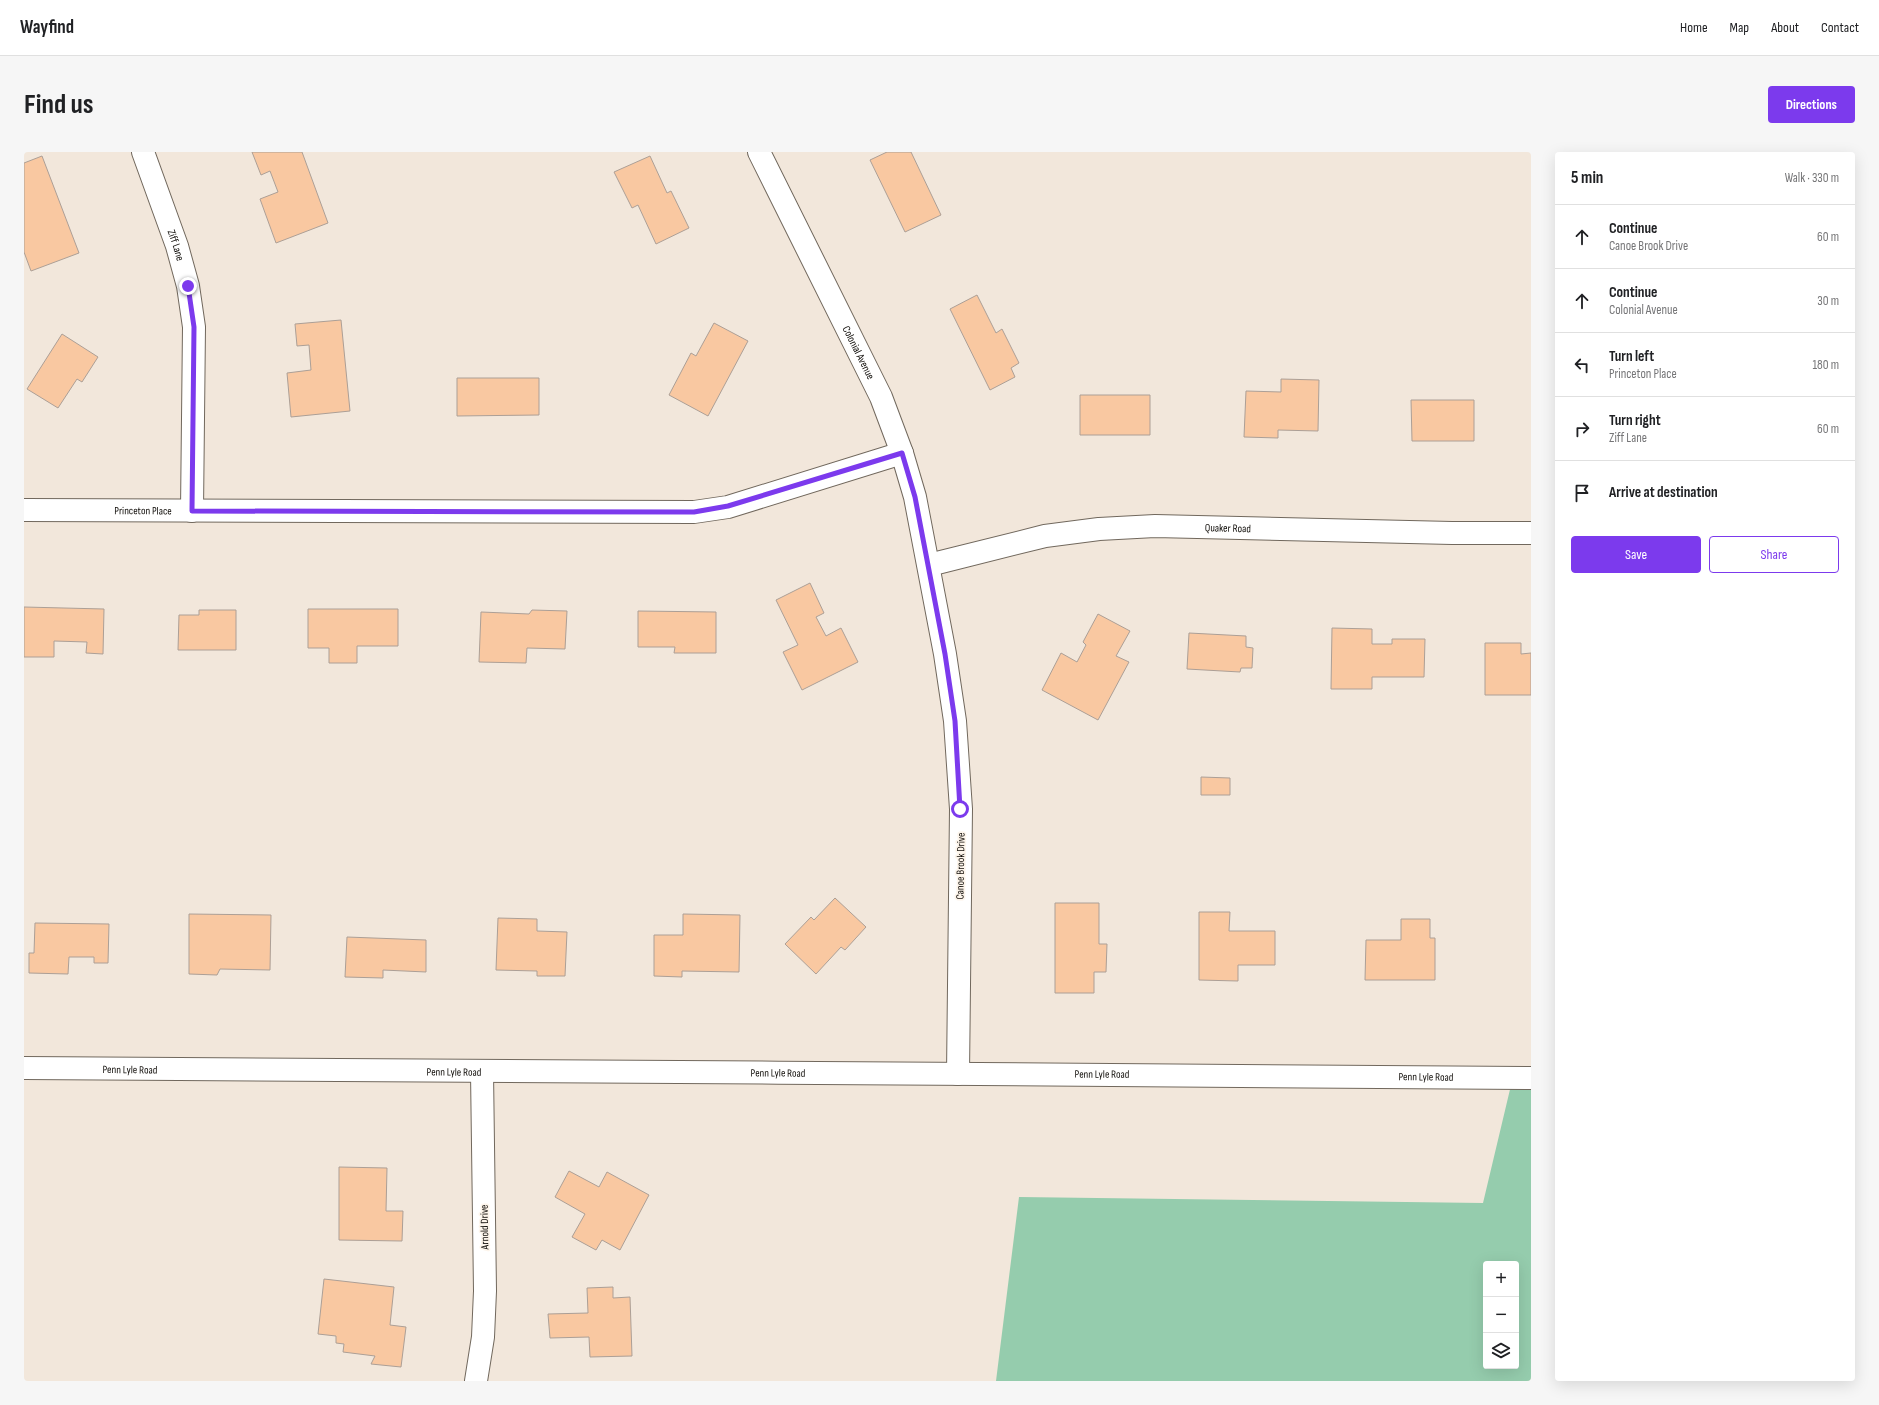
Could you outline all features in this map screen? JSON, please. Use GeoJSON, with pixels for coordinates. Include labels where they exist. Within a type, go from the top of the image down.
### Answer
{"type":"FeatureCollection","features":[{"type":"Feature","properties":{"kind":"street","name":"Ziff Lane"},"geometry":{"type":"LineString","coordinates":[[143,152],[177,246],[189,292],[194,327],[192,511]]}},
{"type":"Feature","properties":{"kind":"street","name":"Colonial Avenue"},"geometry":{"type":"LineString","coordinates":[[760,152],[881,397],[902,453],[915,497],[929,565]]}},
{"type":"Feature","properties":{"kind":"street","name":"Princeton Place"},"geometry":{"type":"LineString","coordinates":[[24,510],[694,512],[728,506],[902,453]]}},
{"type":"Feature","properties":{"kind":"street","name":"Quaker Road"},"geometry":{"type":"LineString","coordinates":[[929,565],[1045,536],[1099,528],[1155,526],[1452,533],[1531,532]]}},
{"type":"Feature","properties":{"kind":"street","name":"Canoe Brook Drive"},"geometry":{"type":"LineString","coordinates":[[929,565],[955,721],[960,802],[958,1074]]}},
{"type":"Feature","properties":{"kind":"street","name":"Penn Lyle Road"},"geometry":{"type":"LineString","coordinates":[[24,1068],[482,1072],[1333,1075],[1531,1078]]}},
{"type":"Feature","properties":{"kind":"street","name":"Arnold Drive"},"geometry":{"type":"LineString","coordinates":[[476,1381],[483,1337],[485,1291],[482,1072]]}},
{"type":"Feature","properties":{"kind":"green space"},"geometry":{"type":"Polygon","coordinates":[[[1531,1080],[1531,1381],[996,1381],[1019,1197],[1483,1203],[1512,1081],[1531,1080]]]}},
{"type":"Feature","properties":{"kind":"building"},"geometry":{"type":"Polygon","coordinates":[[[252,152],[302,152],[328,223],[276,243],[260,199],[278,192],[270,171],[261,175],[252,152]]]}},
{"type":"Feature","properties":{"kind":"building"},"geometry":{"type":"Polygon","coordinates":[[[887,152],[911,152],[941,215],[905,232],[870,160],[887,152]]]}},
{"type":"Feature","properties":{"kind":"building"},"geometry":{"type":"Polygon","coordinates":[[[42,156],[79,253],[31,271],[24,252],[24,163],[42,156]]]}},
{"type":"Feature","properties":{"kind":"building"},"geometry":{"type":"Polygon","coordinates":[[[650,156],[667,193],[671,191],[689,228],[656,244],[638,205],[632,208],[614,172],[650,156]]]}},
{"type":"Feature","properties":{"kind":"building"},"geometry":{"type":"Polygon","coordinates":[[[977,295],[996,333],[1002,329],[1019,363],[1011,368],[1015,377],[990,390],[950,309],[977,295]]]}},
{"type":"Feature","properties":{"kind":"building"},"geometry":{"type":"Polygon","coordinates":[[[341,320],[350,411],[291,417],[287,373],[311,370],[309,345],[297,346],[295,324],[341,320]]]}},
{"type":"Feature","properties":{"kind":"building"},"geometry":{"type":"Polygon","coordinates":[[[714,323],[748,341],[708,416],[669,395],[691,353],[696,356],[714,323]]]}},
{"type":"Feature","properties":{"kind":"building"},"geometry":{"type":"Polygon","coordinates":[[[62,334],[98,357],[82,382],[77,379],[58,408],[27,389],[62,334]]]}},
{"type":"Feature","properties":{"kind":"building"},"geometry":{"type":"Polygon","coordinates":[[[457,378],[539,378],[539,415],[457,416],[457,378]]]}},
{"type":"Feature","properties":{"kind":"building"},"geometry":{"type":"Polygon","coordinates":[[[1281,379],[1319,380],[1318,431],[1278,430],[1278,438],[1244,437],[1246,391],[1281,392],[1281,379]]]}},
{"type":"Feature","properties":{"kind":"building"},"geometry":{"type":"Polygon","coordinates":[[[1080,395],[1150,395],[1150,435],[1080,435],[1080,395]]]}},
{"type":"Feature","properties":{"kind":"building"},"geometry":{"type":"Polygon","coordinates":[[[1411,400],[1474,400],[1474,441],[1412,441],[1411,400]]]}},
{"type":"Feature","properties":{"kind":"building"},"geometry":{"type":"Polygon","coordinates":[[[810,583],[824,613],[816,617],[826,636],[841,628],[858,662],[802,690],[783,652],[798,645],[776,600],[810,583]]]}},
{"type":"Feature","properties":{"kind":"building"},"geometry":{"type":"Polygon","coordinates":[[[24,607],[104,609],[103,654],[86,653],[87,642],[54,641],[54,657],[24,657],[24,607]]]}},
{"type":"Feature","properties":{"kind":"building"},"geometry":{"type":"Polygon","coordinates":[[[308,609],[398,609],[398,646],[357,646],[357,663],[329,663],[329,648],[308,648],[308,609]]]}},
{"type":"Feature","properties":{"kind":"building"},"geometry":{"type":"Polygon","coordinates":[[[199,610],[236,610],[236,650],[178,650],[179,615],[199,615],[199,610]]]}},
{"type":"Feature","properties":{"kind":"building"},"geometry":{"type":"Polygon","coordinates":[[[532,610],[567,611],[565,649],[527,648],[526,663],[479,662],[481,612],[529,614],[532,610]]]}},
{"type":"Feature","properties":{"kind":"building"},"geometry":{"type":"Polygon","coordinates":[[[638,611],[716,612],[716,653],[674,653],[675,647],[638,647],[638,611]]]}},
{"type":"Feature","properties":{"kind":"building"},"geometry":{"type":"Polygon","coordinates":[[[1098,614],[1130,631],[1116,656],[1129,662],[1098,720],[1042,690],[1061,653],[1077,662],[1086,645],[1083,642],[1098,614]]]}},
{"type":"Feature","properties":{"kind":"building"},"geometry":{"type":"Polygon","coordinates":[[[1332,628],[1372,629],[1372,644],[1392,644],[1392,639],[1425,639],[1424,677],[1372,677],[1372,689],[1331,689],[1332,628]]]}},
{"type":"Feature","properties":{"kind":"building"},"geometry":{"type":"Polygon","coordinates":[[[1189,633],[1246,636],[1246,647],[1253,648],[1252,668],[1241,668],[1240,672],[1187,669],[1189,633]]]}},
{"type":"Feature","properties":{"kind":"building"},"geometry":{"type":"Polygon","coordinates":[[[1485,643],[1521,643],[1521,654],[1531,653],[1531,695],[1485,695],[1485,643]]]}},
{"type":"Feature","properties":{"kind":"building"},"geometry":{"type":"Polygon","coordinates":[[[1201,777],[1230,778],[1230,795],[1201,795],[1201,777]]]}},
{"type":"Feature","properties":{"kind":"building"},"geometry":{"type":"Polygon","coordinates":[[[835,898],[866,927],[845,950],[841,947],[816,974],[785,944],[811,917],[814,920],[835,898]]]}},
{"type":"Feature","properties":{"kind":"building"},"geometry":{"type":"Polygon","coordinates":[[[1055,903],[1099,903],[1099,944],[1107,944],[1106,972],[1094,972],[1094,993],[1055,993],[1055,903]]]}},
{"type":"Feature","properties":{"kind":"building"},"geometry":{"type":"Polygon","coordinates":[[[1199,912],[1230,912],[1229,931],[1275,931],[1275,965],[1238,965],[1238,981],[1199,980],[1199,912]]]}},
{"type":"Feature","properties":{"kind":"building"},"geometry":{"type":"Polygon","coordinates":[[[189,914],[271,915],[270,970],[220,969],[217,975],[189,974],[189,914]]]}},
{"type":"Feature","properties":{"kind":"building"},"geometry":{"type":"Polygon","coordinates":[[[683,914],[740,915],[739,972],[682,971],[682,977],[654,976],[654,935],[683,935],[683,914]]]}},
{"type":"Feature","properties":{"kind":"building"},"geometry":{"type":"Polygon","coordinates":[[[498,918],[537,919],[537,931],[567,932],[565,976],[537,976],[537,971],[496,970],[498,918]]]}},
{"type":"Feature","properties":{"kind":"building"},"geometry":{"type":"Polygon","coordinates":[[[1401,919],[1430,919],[1430,938],[1435,938],[1435,980],[1365,980],[1366,940],[1401,940],[1401,919]]]}},
{"type":"Feature","properties":{"kind":"building"},"geometry":{"type":"Polygon","coordinates":[[[35,923],[109,924],[108,963],[94,963],[94,957],[69,957],[68,974],[29,973],[29,953],[34,953],[35,923]]]}},
{"type":"Feature","properties":{"kind":"building"},"geometry":{"type":"Polygon","coordinates":[[[347,937],[426,940],[426,972],[383,970],[383,978],[345,977],[347,937]]]}},
{"type":"Feature","properties":{"kind":"building"},"geometry":{"type":"Polygon","coordinates":[[[339,1167],[387,1168],[386,1211],[403,1211],[402,1241],[339,1240],[339,1167]]]}},
{"type":"Feature","properties":{"kind":"building"},"geometry":{"type":"Polygon","coordinates":[[[569,1171],[599,1187],[607,1172],[649,1195],[620,1250],[602,1240],[596,1250],[572,1237],[585,1214],[555,1197],[569,1171]]]}},
{"type":"Feature","properties":{"kind":"building"},"geometry":{"type":"Polygon","coordinates":[[[324,1279],[394,1287],[390,1325],[406,1327],[401,1367],[371,1364],[375,1356],[343,1352],[344,1344],[336,1343],[336,1336],[318,1334],[324,1279]]]}},
{"type":"Feature","properties":{"kind":"building"},"geometry":{"type":"Polygon","coordinates":[[[613,1287],[613,1298],[630,1297],[632,1356],[590,1357],[589,1337],[550,1338],[548,1314],[588,1313],[587,1288],[613,1287]]]}},
{"type":"Feature","properties":{"kind":"route"},"geometry":{"type":"LineString","coordinates":[[188,286],[194,327],[192,511],[694,512],[728,506],[902,453],[915,497],[945,654],[955,721],[960,809]]}}]}
